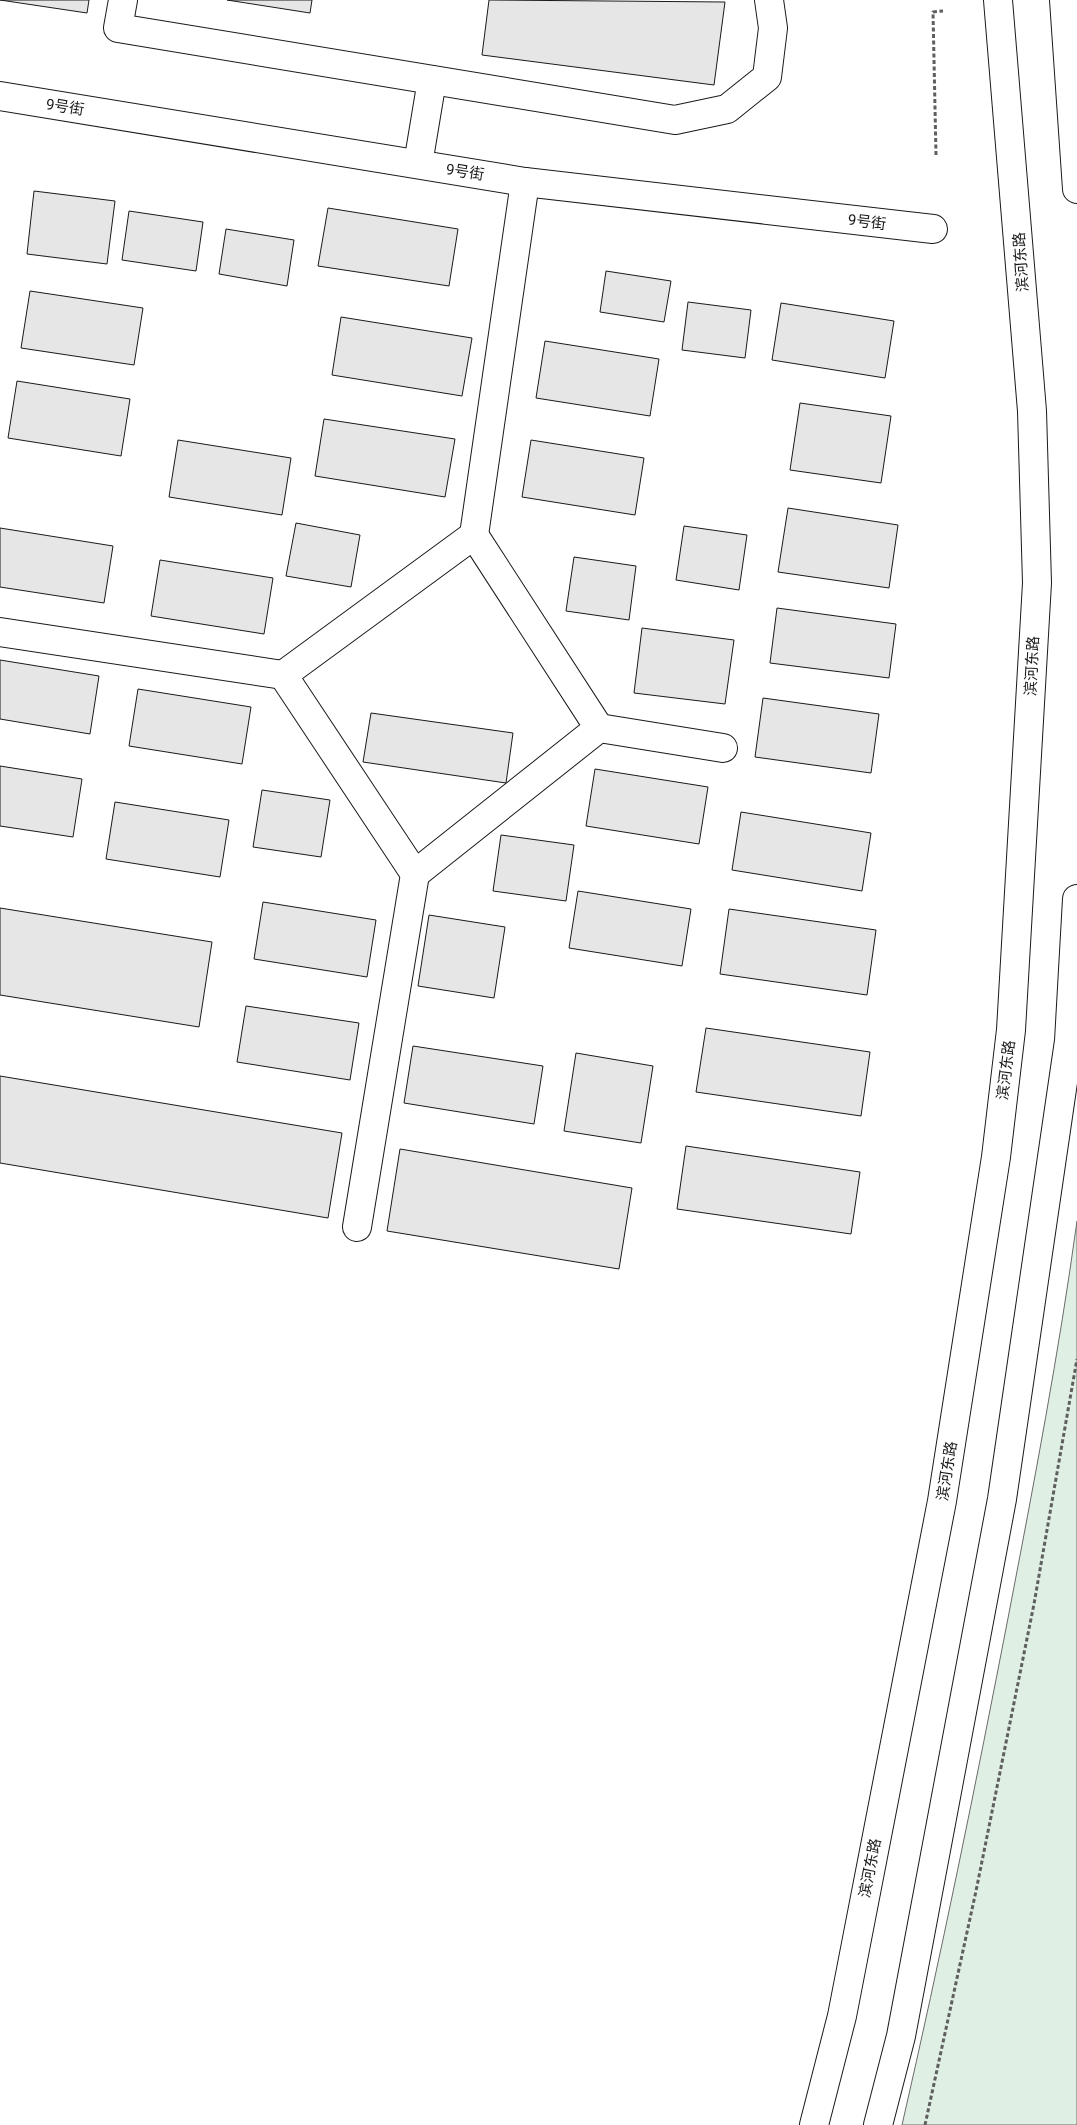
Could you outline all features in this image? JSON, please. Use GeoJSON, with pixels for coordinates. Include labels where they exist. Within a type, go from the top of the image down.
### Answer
{"type":"FeatureCollection","features":[{"type":"Feature","properties":{"kind":"street"},"geometry":{"type":"LineString","coordinates":[[122,0],[118,28],[675,120],[727,109],[767,76],[773,28],[769,0]]}},
{"type":"Feature","properties":{"kind":"street","name":"滨河东路"},"geometry":{"type":"LineString","coordinates":[[814,2125],[842,2016],[942,1500],[996,1157],[1011,1030],[1037,583],[1032,411],[998,0]]}},
{"type":"Feature","properties":{"kind":"street"},"geometry":{"type":"LineString","coordinates":[[1064,0],[1077,189]]}},
{"type":"Feature","properties":{"kind":"street"},"geometry":{"type":"LineString","coordinates":[[418,164],[432,80]]}},
{"type":"Feature","properties":{"kind":"street","name":"9号街"},"geometry":{"type":"LineString","coordinates":[[0,96],[525,182],[933,229]]}},
{"type":"Feature","properties":{"kind":"street"},"geometry":{"type":"LineString","coordinates":[[525,182],[474,535],[599,728]]}},
{"type":"Feature","properties":{"kind":"street"},"geometry":{"type":"LineString","coordinates":[[0,632],[282,675],[474,535]]}},
{"type":"Feature","properties":{"kind":"street"},"geometry":{"type":"LineString","coordinates":[[282,675],[415,874]]}},
{"type":"Feature","properties":{"kind":"street"},"geometry":{"type":"LineString","coordinates":[[357,1228],[415,874],[599,728],[723,748]]}},
{"type":"Feature","properties":{"kind":"street"},"geometry":{"type":"LineString","coordinates":[[878,2125],[901,2036],[1002,1499],[1069,1041],[1077,899]]}},
{"type":"Feature","properties":{"kind":"path"},"geometry":{"type":"LineString","coordinates":[[936,156],[933,12],[943,11]]}},
{"type":"Feature","properties":{"kind":"path"},"geometry":{"type":"LineString","coordinates":[[925,2125],[976,1891],[1032,1613],[1077,1359]]}},
{"type":"Feature","properties":{"kind":"green space"},"geometry":{"type":"Polygon","coordinates":[[[1077,1221],[1077,2125],[902,2125],[958,1869],[1009,1613],[1054,1368],[1077,1221]]]}},
{"type":"Feature","properties":{"kind":"building"},"geometry":{"type":"Polygon","coordinates":[[[0,0],[89,0],[87,13],[0,0]]]}},
{"type":"Feature","properties":{"kind":"building"},"geometry":{"type":"Polygon","coordinates":[[[227,0],[312,0],[310,13],[227,0]]]}},
{"type":"Feature","properties":{"kind":"building"},"geometry":{"type":"Polygon","coordinates":[[[489,0],[725,2],[714,85],[482,55],[489,0]]]}},
{"type":"Feature","properties":{"kind":"building"},"geometry":{"type":"Polygon","coordinates":[[[34,191],[115,201],[107,264],[27,254],[34,191]]]}},
{"type":"Feature","properties":{"kind":"building"},"geometry":{"type":"Polygon","coordinates":[[[328,208],[458,229],[449,286],[318,266],[328,208]]]}},
{"type":"Feature","properties":{"kind":"building"},"geometry":{"type":"Polygon","coordinates":[[[129,211],[203,222],[196,271],[122,260],[129,211]]]}},
{"type":"Feature","properties":{"kind":"building"},"geometry":{"type":"Polygon","coordinates":[[[226,229],[294,240],[287,286],[219,274],[226,229]]]}},
{"type":"Feature","properties":{"kind":"building"},"geometry":{"type":"Polygon","coordinates":[[[606,271],[671,281],[664,322],[600,312],[606,271]]]}},
{"type":"Feature","properties":{"kind":"building"},"geometry":{"type":"Polygon","coordinates":[[[30,291],[143,308],[134,365],[21,348],[30,291]]]}},
{"type":"Feature","properties":{"kind":"building"},"geometry":{"type":"Polygon","coordinates":[[[688,302],[751,310],[745,358],[682,350],[688,302]]]}},
{"type":"Feature","properties":{"kind":"building"},"geometry":{"type":"Polygon","coordinates":[[[781,303],[894,321],[885,378],[772,360],[781,303]]]}},
{"type":"Feature","properties":{"kind":"building"},"geometry":{"type":"Polygon","coordinates":[[[341,317],[472,338],[462,396],[332,375],[341,317]]]}},
{"type":"Feature","properties":{"kind":"building"},"geometry":{"type":"Polygon","coordinates":[[[545,341],[659,359],[650,416],[536,398],[545,341]]]}},
{"type":"Feature","properties":{"kind":"building"},"geometry":{"type":"Polygon","coordinates":[[[17,381],[130,399],[121,456],[8,438],[17,381]]]}},
{"type":"Feature","properties":{"kind":"building"},"geometry":{"type":"Polygon","coordinates":[[[800,403],[891,416],[881,483],[790,470],[800,403]]]}},
{"type":"Feature","properties":{"kind":"building"},"geometry":{"type":"Polygon","coordinates":[[[324,419],[455,439],[445,497],[315,476],[324,419]]]}},
{"type":"Feature","properties":{"kind":"building"},"geometry":{"type":"Polygon","coordinates":[[[178,440],[291,458],[282,515],[169,497],[178,440]]]}},
{"type":"Feature","properties":{"kind":"building"},"geometry":{"type":"Polygon","coordinates":[[[531,440],[644,458],[635,515],[522,497],[531,440]]]}},
{"type":"Feature","properties":{"kind":"building"},"geometry":{"type":"Polygon","coordinates":[[[788,508],[898,525],[889,588],[778,572],[788,508]]]}},
{"type":"Feature","properties":{"kind":"building"},"geometry":{"type":"Polygon","coordinates":[[[296,523],[360,535],[351,587],[286,576],[296,523]]]}},
{"type":"Feature","properties":{"kind":"building"},"geometry":{"type":"Polygon","coordinates":[[[684,526],[747,535],[739,590],[676,580],[684,526]]]}},
{"type":"Feature","properties":{"kind":"building"},"geometry":{"type":"Polygon","coordinates":[[[0,528],[113,546],[104,603],[0,587],[0,528]]]}},
{"type":"Feature","properties":{"kind":"building"},"geometry":{"type":"Polygon","coordinates":[[[574,557],[636,566],[629,620],[566,611],[574,557]]]}},
{"type":"Feature","properties":{"kind":"building"},"geometry":{"type":"Polygon","coordinates":[[[160,560],[273,578],[264,634],[151,616],[160,560]]]}},
{"type":"Feature","properties":{"kind":"building"},"geometry":{"type":"Polygon","coordinates":[[[777,608],[896,624],[889,678],[770,663],[777,608]]]}},
{"type":"Feature","properties":{"kind":"building"},"geometry":{"type":"Polygon","coordinates":[[[642,628],[734,640],[725,704],[634,693],[642,628]]]}},
{"type":"Feature","properties":{"kind":"building"},"geometry":{"type":"Polygon","coordinates":[[[0,660],[99,676],[90,734],[0,719],[0,660]]]}},
{"type":"Feature","properties":{"kind":"building"},"geometry":{"type":"Polygon","coordinates":[[[138,689],[251,707],[242,764],[129,746],[138,689]]]}},
{"type":"Feature","properties":{"kind":"building"},"geometry":{"type":"Polygon","coordinates":[[[763,698],[879,714],[871,773],[755,757],[763,698]]]}},
{"type":"Feature","properties":{"kind":"building"},"geometry":{"type":"Polygon","coordinates":[[[371,713],[513,733],[506,783],[363,762],[371,713]]]}},
{"type":"Feature","properties":{"kind":"building"},"geometry":{"type":"Polygon","coordinates":[[[0,766],[82,779],[73,837],[0,826],[0,766]]]}},
{"type":"Feature","properties":{"kind":"building"},"geometry":{"type":"Polygon","coordinates":[[[595,769],[708,787],[699,844],[586,826],[595,769]]]}},
{"type":"Feature","properties":{"kind":"building"},"geometry":{"type":"Polygon","coordinates":[[[262,790],[330,800],[321,857],[253,847],[262,790]]]}},
{"type":"Feature","properties":{"kind":"building"},"geometry":{"type":"Polygon","coordinates":[[[115,802],[229,820],[220,877],[106,859],[115,802]]]}},
{"type":"Feature","properties":{"kind":"building"},"geometry":{"type":"Polygon","coordinates":[[[741,812],[871,833],[862,891],[732,870],[741,812]]]}},
{"type":"Feature","properties":{"kind":"building"},"geometry":{"type":"Polygon","coordinates":[[[501,835],[574,845],[566,901],[493,891],[501,835]]]}},
{"type":"Feature","properties":{"kind":"building"},"geometry":{"type":"Polygon","coordinates":[[[578,891],[691,909],[682,966],[569,948],[578,891]]]}},
{"type":"Feature","properties":{"kind":"building"},"geometry":{"type":"Polygon","coordinates":[[[263,902],[376,920],[367,977],[254,959],[263,902]]]}},
{"type":"Feature","properties":{"kind":"building"},"geometry":{"type":"Polygon","coordinates":[[[0,908],[212,942],[199,1027],[0,995],[0,908]]]}},
{"type":"Feature","properties":{"kind":"building"},"geometry":{"type":"Polygon","coordinates":[[[729,909],[876,930],[867,995],[720,974],[729,909]]]}},
{"type":"Feature","properties":{"kind":"building"},"geometry":{"type":"Polygon","coordinates":[[[429,915],[505,927],[494,998],[418,986],[429,915]]]}},
{"type":"Feature","properties":{"kind":"building"},"geometry":{"type":"Polygon","coordinates":[[[246,1006],[359,1023],[350,1080],[237,1062],[246,1006]]]}},
{"type":"Feature","properties":{"kind":"building"},"geometry":{"type":"Polygon","coordinates":[[[706,1028],[870,1052],[861,1116],[696,1092],[706,1028]]]}},
{"type":"Feature","properties":{"kind":"building"},"geometry":{"type":"Polygon","coordinates":[[[413,1046],[543,1066],[534,1124],[404,1103],[413,1046]]]}},
{"type":"Feature","properties":{"kind":"building"},"geometry":{"type":"Polygon","coordinates":[[[576,1053],[653,1066],[641,1143],[564,1131],[576,1053]]]}},
{"type":"Feature","properties":{"kind":"building"},"geometry":{"type":"Polygon","coordinates":[[[0,1076],[342,1133],[328,1218],[0,1163],[0,1076]]]}},
{"type":"Feature","properties":{"kind":"building"},"geometry":{"type":"Polygon","coordinates":[[[686,1146],[860,1172],[851,1234],[677,1209],[686,1146]]]}},
{"type":"Feature","properties":{"kind":"building"},"geometry":{"type":"Polygon","coordinates":[[[400,1149],[632,1188],[619,1269],[387,1231],[400,1149]]]}}]}
